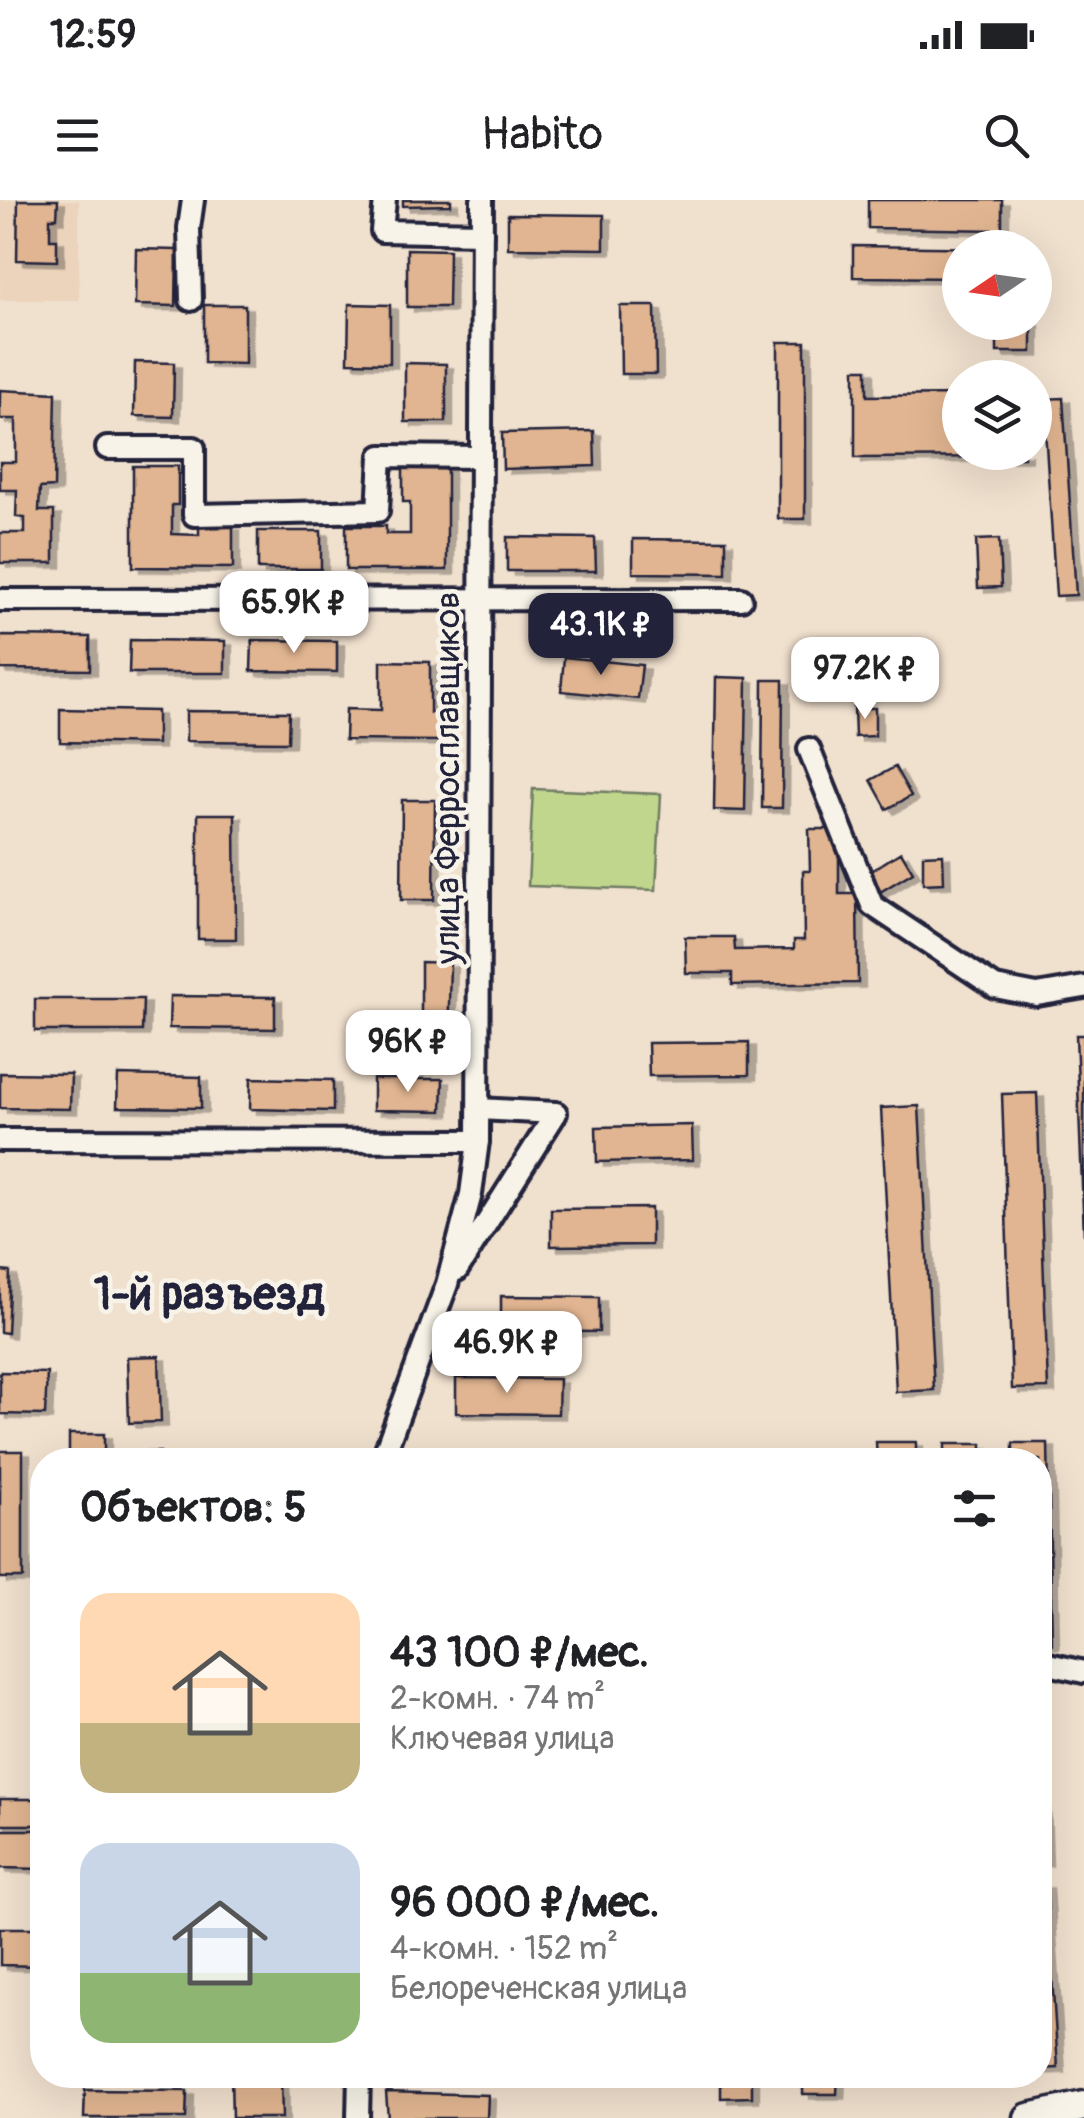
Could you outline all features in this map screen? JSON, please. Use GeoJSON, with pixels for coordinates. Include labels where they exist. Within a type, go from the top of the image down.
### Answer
{"type":"FeatureCollection","features":[{"type":"Feature","properties":{"kind":"street"},"geometry":{"type":"LineString","coordinates":[[191,300],[193,200]]}},
{"type":"Feature","properties":{"kind":"street"},"geometry":{"type":"LineString","coordinates":[[385,200],[382,230],[482,233]]}},
{"type":"Feature","properties":{"kind":"street","name":"улица Ферросплавщиков"},"geometry":{"type":"LineString","coordinates":[[386,1448],[447,1284],[471,1194],[478,1140],[482,200]]}},
{"type":"Feature","properties":{"kind":"street"},"geometry":{"type":"LineString","coordinates":[[107,448],[194,448],[194,515],[378,511],[381,456],[480,457]]}},
{"type":"Feature","properties":{"kind":"street"},"geometry":{"type":"LineString","coordinates":[[0,600],[741,599]]}},
{"type":"Feature","properties":{"kind":"street"},"geometry":{"type":"LineString","coordinates":[[808,749],[872,905],[996,987],[1037,994],[1084,987]]}},
{"type":"Feature","properties":{"kind":"street"},"geometry":{"type":"LineString","coordinates":[[447,1284],[556,1113],[478,1109]]}},
{"type":"Feature","properties":{"kind":"street"},"geometry":{"type":"LineString","coordinates":[[0,1140],[478,1140]]}},
{"type":"Feature","properties":{"kind":"street"},"geometry":{"type":"LineString","coordinates":[[1052,1665],[1084,1672]]}},
{"type":"Feature","properties":{"kind":"street"},"geometry":{"type":"LineString","coordinates":[[358,2088],[358,2118]]}},
{"type":"Feature","properties":{"kind":"street"},"geometry":{"type":"LineString","coordinates":[[1029,2118],[1084,2106]]}},
{"type":"Feature","properties":{"kind":"shaded area"},"geometry":{"type":"Polygon","coordinates":[[[0,200],[79,200],[79,300],[0,300],[0,200]]]}},
{"type":"Feature","properties":{"kind":"green space"},"geometry":{"type":"Polygon","coordinates":[[[533,789],[661,794],[656,890],[528,886],[533,789]]]}},
{"type":"Feature","properties":{"kind":"building"},"geometry":{"type":"Polygon","coordinates":[[[18,200],[58,200],[57,218],[50,218],[50,239],[57,239],[57,261],[17,260],[18,200]]]}},
{"type":"Feature","properties":{"kind":"building"},"geometry":{"type":"Polygon","coordinates":[[[403,200],[451,200],[451,205],[403,206],[403,200]]]}},
{"type":"Feature","properties":{"kind":"building"},"geometry":{"type":"Polygon","coordinates":[[[868,200],[1002,200],[1002,230],[868,228],[868,200]]]}},
{"type":"Feature","properties":{"kind":"building"},"geometry":{"type":"Polygon","coordinates":[[[508,214],[604,215],[604,249],[508,248],[508,214]]]}},
{"type":"Feature","properties":{"kind":"building"},"geometry":{"type":"Polygon","coordinates":[[[853,246],[942,247],[942,278],[853,277],[853,246]]]}},
{"type":"Feature","properties":{"kind":"building"},"geometry":{"type":"Polygon","coordinates":[[[136,249],[177,250],[176,306],[135,305],[136,249]]]}},
{"type":"Feature","properties":{"kind":"building"},"geometry":{"type":"Polygon","coordinates":[[[407,249],[449,250],[448,307],[407,307],[407,249]]]}},
{"type":"Feature","properties":{"kind":"building"},"geometry":{"type":"Polygon","coordinates":[[[349,304],[390,305],[390,363],[348,362],[349,304]]]}},
{"type":"Feature","properties":{"kind":"building"},"geometry":{"type":"Polygon","coordinates":[[[204,305],[245,305],[245,364],[204,363],[204,305]]]}},
{"type":"Feature","properties":{"kind":"building"},"geometry":{"type":"Polygon","coordinates":[[[620,306],[655,306],[656,374],[621,374],[620,306]]]}},
{"type":"Feature","properties":{"kind":"building"},"geometry":{"type":"Polygon","coordinates":[[[997,340],[1032,340],[1032,352],[997,352],[997,340]]]}},
{"type":"Feature","properties":{"kind":"building"},"geometry":{"type":"Polygon","coordinates":[[[778,342],[805,342],[805,519],[778,519],[778,342]]]}},
{"type":"Feature","properties":{"kind":"building"},"geometry":{"type":"Polygon","coordinates":[[[135,362],[174,363],[173,417],[134,416],[135,362]]]}},
{"type":"Feature","properties":{"kind":"building"},"geometry":{"type":"Polygon","coordinates":[[[405,363],[446,364],[446,422],[405,422],[405,363]]]}},
{"type":"Feature","properties":{"kind":"building"},"geometry":{"type":"Polygon","coordinates":[[[855,369],[867,369],[867,396],[942,395],[942,457],[855,458],[855,369]]]}},
{"type":"Feature","properties":{"kind":"building"},"geometry":{"type":"Polygon","coordinates":[[[0,390],[56,393],[54,487],[40,488],[39,511],[54,511],[54,563],[0,563],[0,533],[25,533],[25,518],[16,517],[17,490],[0,490],[0,462],[16,462],[16,419],[0,419],[0,390]]]}},
{"type":"Feature","properties":{"kind":"building"},"geometry":{"type":"Polygon","coordinates":[[[1063,398],[1076,595],[1056,596],[1048,470],[1052,470],[1052,399],[1063,398]]]}},
{"type":"Feature","properties":{"kind":"building"},"geometry":{"type":"Polygon","coordinates":[[[594,431],[595,466],[503,469],[502,433],[594,431]]]}},
{"type":"Feature","properties":{"kind":"building"},"geometry":{"type":"Polygon","coordinates":[[[133,466],[178,466],[178,505],[172,505],[172,534],[199,535],[199,526],[233,526],[233,568],[133,567],[133,466]]]}},
{"type":"Feature","properties":{"kind":"building"},"geometry":{"type":"Polygon","coordinates":[[[403,467],[447,467],[447,570],[346,570],[346,526],[386,526],[386,534],[410,534],[410,502],[403,502],[403,467]]]}},
{"type":"Feature","properties":{"kind":"building"},"geometry":{"type":"Polygon","coordinates":[[[258,531],[321,531],[321,569],[258,569],[258,531]]]}},
{"type":"Feature","properties":{"kind":"building"},"geometry":{"type":"Polygon","coordinates":[[[507,537],[595,538],[596,571],[507,571],[507,537]]]}},
{"type":"Feature","properties":{"kind":"building"},"geometry":{"type":"Polygon","coordinates":[[[633,539],[726,540],[726,574],[633,573],[633,539]]]}},
{"type":"Feature","properties":{"kind":"building"},"geometry":{"type":"Polygon","coordinates":[[[999,539],[1001,587],[978,588],[976,540],[999,539]]]}},
{"type":"Feature","properties":{"kind":"building"},"geometry":{"type":"Polygon","coordinates":[[[0,636],[90,637],[90,670],[0,669],[0,636]]]}},
{"type":"Feature","properties":{"kind":"building"},"geometry":{"type":"Polygon","coordinates":[[[130,640],[225,641],[225,673],[129,673],[130,640]]]}},
{"type":"Feature","properties":{"kind":"building"},"geometry":{"type":"Polygon","coordinates":[[[252,640],[337,641],[337,672],[251,671],[252,640]]]}},
{"type":"Feature","properties":{"kind":"building"},"geometry":{"type":"Polygon","coordinates":[[[564,657],[642,665],[638,699],[561,691],[564,657]]]}},
{"type":"Feature","properties":{"kind":"building"},"geometry":{"type":"Polygon","coordinates":[[[381,661],[430,662],[430,713],[441,713],[441,741],[345,740],[346,709],[381,710],[381,661]]]}},
{"type":"Feature","properties":{"kind":"building"},"geometry":{"type":"Polygon","coordinates":[[[716,677],[747,678],[745,811],[714,810],[716,677]]]}},
{"type":"Feature","properties":{"kind":"building"},"geometry":{"type":"Polygon","coordinates":[[[763,680],[783,680],[782,808],[762,808],[763,680]]]}},
{"type":"Feature","properties":{"kind":"building"},"geometry":{"type":"Polygon","coordinates":[[[854,708],[875,708],[875,736],[855,737],[854,708]]]}},
{"type":"Feature","properties":{"kind":"building"},"geometry":{"type":"Polygon","coordinates":[[[60,709],[157,711],[157,744],[60,742],[60,709]]]}},
{"type":"Feature","properties":{"kind":"building"},"geometry":{"type":"Polygon","coordinates":[[[186,711],[289,712],[288,742],[186,741],[186,711]]]}},
{"type":"Feature","properties":{"kind":"building"},"geometry":{"type":"Polygon","coordinates":[[[895,767],[911,796],[887,809],[871,780],[895,767]]]}},
{"type":"Feature","properties":{"kind":"building"},"geometry":{"type":"Polygon","coordinates":[[[402,800],[435,800],[434,900],[401,900],[402,800]]]}},
{"type":"Feature","properties":{"kind":"building"},"geometry":{"type":"Polygon","coordinates":[[[198,814],[235,814],[236,939],[198,939],[198,814]]]}},
{"type":"Feature","properties":{"kind":"building"},"geometry":{"type":"Polygon","coordinates":[[[809,829],[839,829],[839,894],[857,894],[858,983],[732,985],[732,973],[686,973],[685,937],[734,937],[735,950],[794,949],[794,940],[804,940],[803,871],[810,871],[809,829]]]}},
{"type":"Feature","properties":{"kind":"building"},"geometry":{"type":"Polygon","coordinates":[[[901,852],[913,872],[875,895],[863,876],[901,852]]]}},
{"type":"Feature","properties":{"kind":"building"},"geometry":{"type":"Polygon","coordinates":[[[943,854],[944,883],[923,884],[923,855],[943,854]]]}},
{"type":"Feature","properties":{"kind":"building"},"geometry":{"type":"Polygon","coordinates":[[[421,962],[450,963],[448,1046],[421,1047],[421,962]]]}},
{"type":"Feature","properties":{"kind":"building"},"geometry":{"type":"Polygon","coordinates":[[[170,996],[275,997],[275,1029],[169,1028],[170,996]]]}},
{"type":"Feature","properties":{"kind":"building"},"geometry":{"type":"Polygon","coordinates":[[[35,999],[143,999],[142,1031],[35,1031],[35,999]]]}},
{"type":"Feature","properties":{"kind":"building"},"geometry":{"type":"Polygon","coordinates":[[[1076,1035],[1084,1035],[1084,1235],[1076,1035]]]}},
{"type":"Feature","properties":{"kind":"building"},"geometry":{"type":"Polygon","coordinates":[[[749,1042],[749,1075],[649,1076],[648,1043],[749,1042]]]}},
{"type":"Feature","properties":{"kind":"building"},"geometry":{"type":"Polygon","coordinates":[[[0,1073],[71,1074],[70,1109],[0,1108],[0,1073]]]}},
{"type":"Feature","properties":{"kind":"building"},"geometry":{"type":"Polygon","coordinates":[[[118,1075],[201,1077],[201,1108],[117,1107],[118,1075]]]}},
{"type":"Feature","properties":{"kind":"building"},"geometry":{"type":"Polygon","coordinates":[[[251,1078],[333,1080],[333,1111],[250,1109],[251,1078]]]}},
{"type":"Feature","properties":{"kind":"building"},"geometry":{"type":"Polygon","coordinates":[[[373,1079],[443,1079],[442,1111],[373,1110],[373,1079]]]}},
{"type":"Feature","properties":{"kind":"building"},"geometry":{"type":"Polygon","coordinates":[[[1037,1093],[1048,1388],[1012,1389],[1002,1094],[1037,1093]]]}},
{"type":"Feature","properties":{"kind":"building"},"geometry":{"type":"Polygon","coordinates":[[[919,1106],[934,1390],[896,1392],[881,1108],[919,1106]]]}},
{"type":"Feature","properties":{"kind":"building"},"geometry":{"type":"Polygon","coordinates":[[[692,1125],[693,1160],[597,1162],[596,1127],[692,1125]]]}},
{"type":"Feature","properties":{"kind":"building"},"geometry":{"type":"Polygon","coordinates":[[[651,1208],[651,1245],[551,1246],[551,1209],[651,1208]]]}},
{"type":"Feature","properties":{"kind":"building"},"geometry":{"type":"Polygon","coordinates":[[[0,1271],[10,1272],[7,1333],[0,1332],[0,1271]]]}},
{"type":"Feature","properties":{"kind":"building"},"geometry":{"type":"Polygon","coordinates":[[[501,1296],[599,1297],[599,1332],[501,1331],[501,1296]]]}},
{"type":"Feature","properties":{"kind":"building"},"geometry":{"type":"Polygon","coordinates":[[[159,1356],[161,1422],[129,1423],[127,1357],[159,1356]]]}},
{"type":"Feature","properties":{"kind":"building"},"geometry":{"type":"Polygon","coordinates":[[[0,1372],[47,1373],[45,1415],[0,1414],[0,1372]]]}},
{"type":"Feature","properties":{"kind":"building"},"geometry":{"type":"Polygon","coordinates":[[[456,1378],[559,1379],[558,1414],[456,1413],[456,1378]]]}},
{"type":"Feature","properties":{"kind":"building"},"geometry":{"type":"Polygon","coordinates":[[[69,1434],[104,1434],[104,1448],[69,1448],[69,1434]]]}},
{"type":"Feature","properties":{"kind":"building"},"geometry":{"type":"Polygon","coordinates":[[[876,1442],[916,1442],[916,1448],[876,1448],[876,1442]]]}},
{"type":"Feature","properties":{"kind":"building"},"geometry":{"type":"Polygon","coordinates":[[[1013,1443],[1048,1443],[1048,1448],[1013,1448],[1013,1443]]]}},
{"type":"Feature","properties":{"kind":"building"},"geometry":{"type":"Polygon","coordinates":[[[945,1444],[982,1444],[982,1448],[945,1448],[945,1444]]]}},
{"type":"Feature","properties":{"kind":"building"},"geometry":{"type":"Polygon","coordinates":[[[0,1451],[23,1451],[23,1578],[0,1578],[0,1451]]]}},
{"type":"Feature","properties":{"kind":"building"},"geometry":{"type":"Polygon","coordinates":[[[0,1799],[30,1799],[30,1825],[0,1825],[0,1799]]]}},
{"type":"Feature","properties":{"kind":"building"},"geometry":{"type":"Polygon","coordinates":[[[0,1830],[30,1830],[30,1869],[0,1868],[0,1830]]]}},
{"type":"Feature","properties":{"kind":"building"},"geometry":{"type":"Polygon","coordinates":[[[0,1928],[30,1928],[30,1966],[0,1965],[0,1928]]]}},
{"type":"Feature","properties":{"kind":"building"},"geometry":{"type":"Polygon","coordinates":[[[1052,1976],[1058,2068],[1052,2068],[1052,1976]]]}},
{"type":"Feature","properties":{"kind":"building"},"geometry":{"type":"Polygon","coordinates":[[[231,2088],[281,2088],[282,2118],[232,2118],[231,2088]]]}},
{"type":"Feature","properties":{"kind":"building"},"geometry":{"type":"Polygon","coordinates":[[[721,2088],[752,2088],[752,2097],[721,2098],[721,2088]]]}},
{"type":"Feature","properties":{"kind":"building"},"geometry":{"type":"Polygon","coordinates":[[[803,2088],[837,2088],[837,2094],[803,2094],[803,2088]]]}},
{"type":"Feature","properties":{"kind":"building"},"geometry":{"type":"Polygon","coordinates":[[[85,2090],[187,2091],[186,2118],[84,2118],[85,2090]]]}},
{"type":"Feature","properties":{"kind":"building"},"geometry":{"type":"Polygon","coordinates":[[[386,2092],[488,2095],[487,2118],[388,2118],[386,2092]]]}},
{"type":"Feature","properties":{"kind":"district","name":"1-й разъезд"},"geometry":{"type":"Point","coordinates":[209,1293]}}]}
